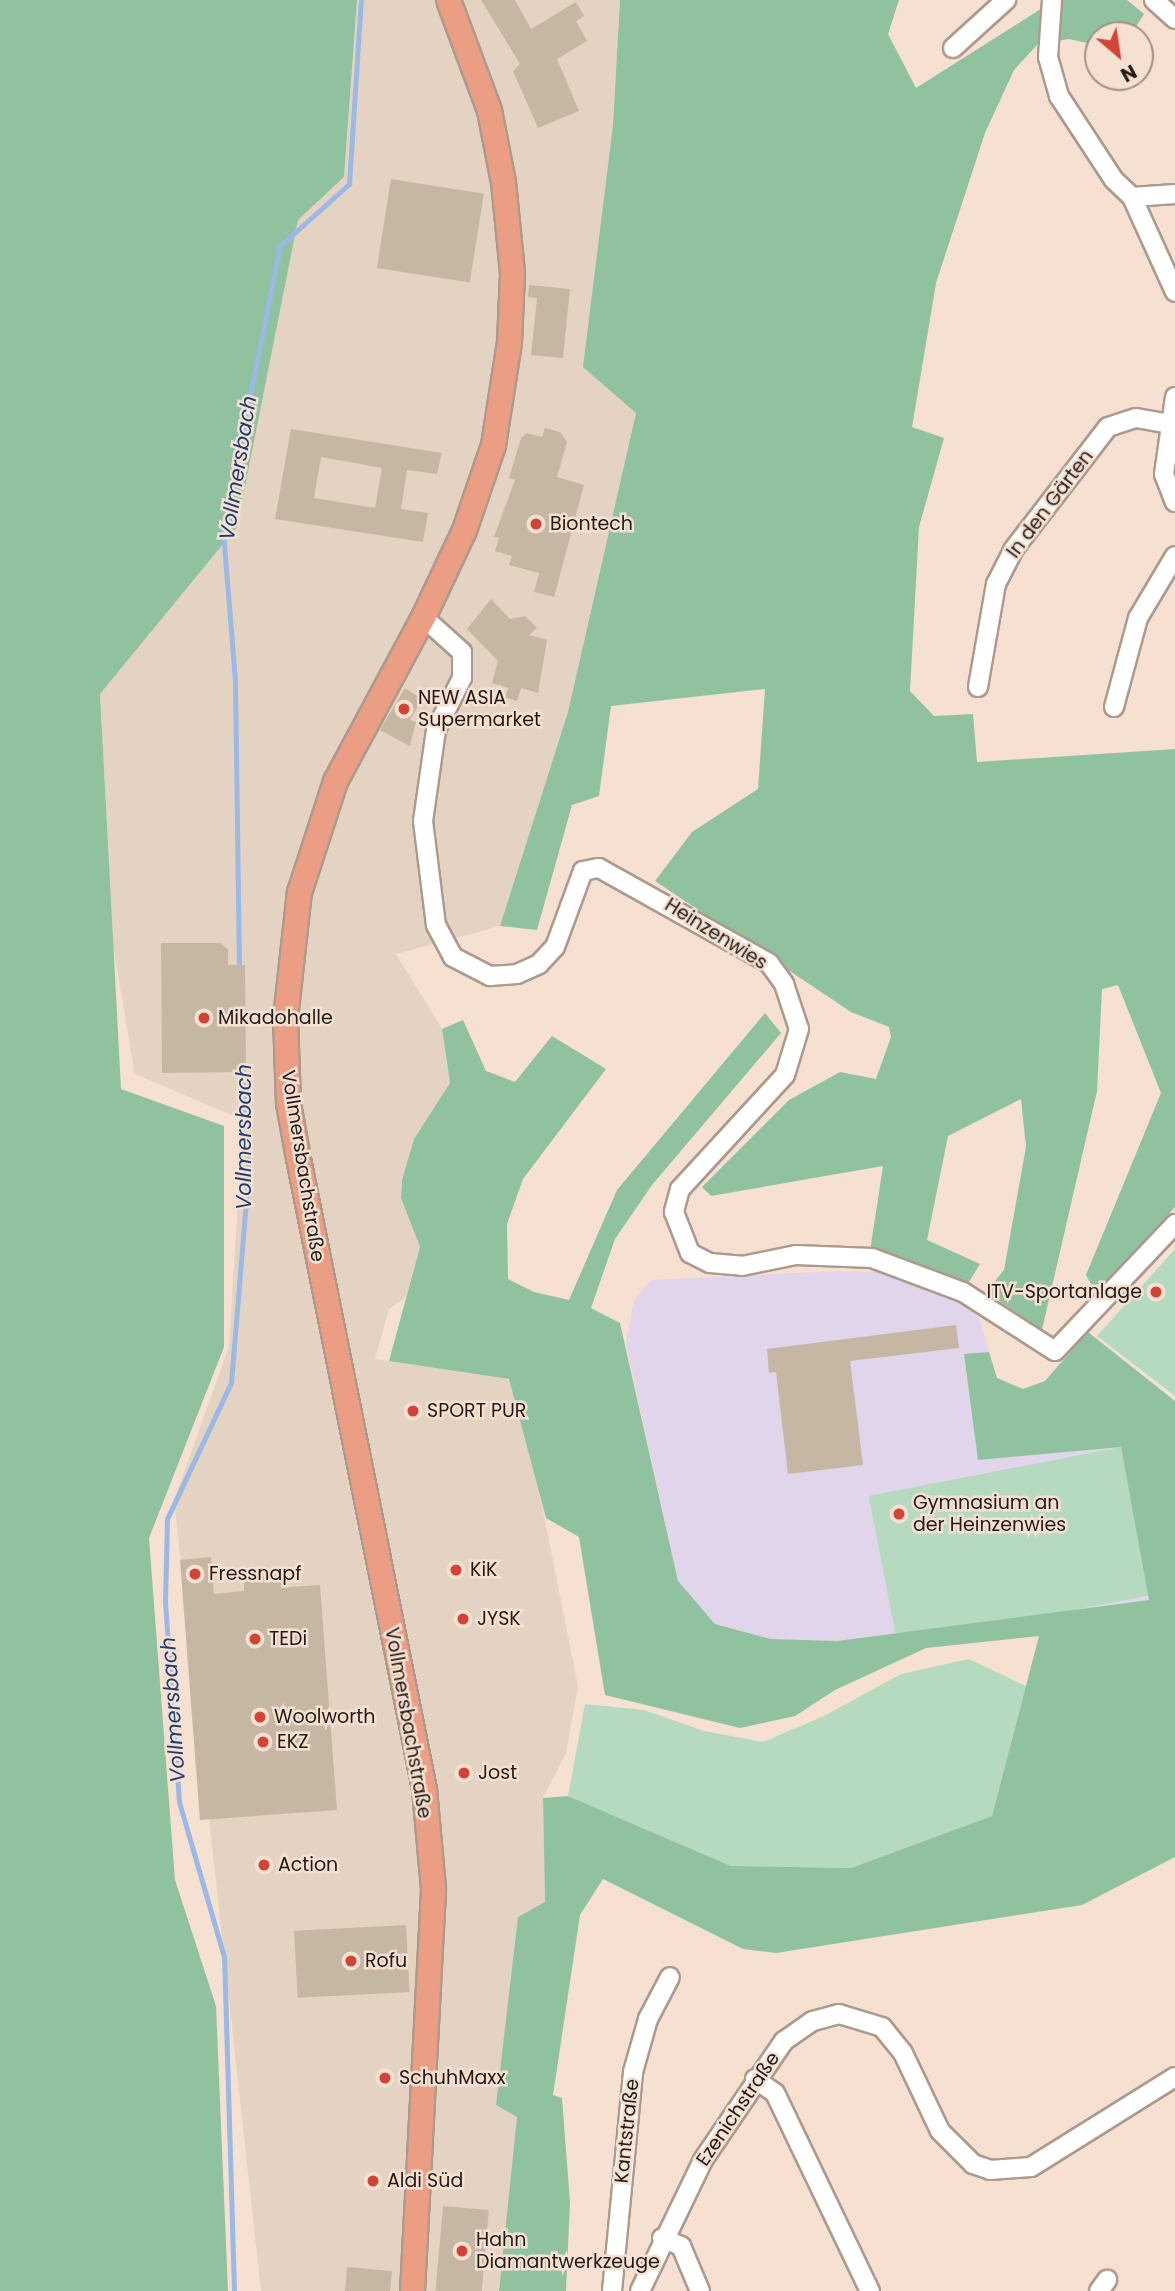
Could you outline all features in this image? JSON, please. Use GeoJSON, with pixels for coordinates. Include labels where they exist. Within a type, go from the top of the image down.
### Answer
{"type":"FeatureCollection","features":[{"type":"Feature","properties":{"kind":"main road","name":"Vollmersbachstraße"},"geometry":{"type":"LineString","coordinates":[[412,2291],[433,1895],[424,1789],[288,1104],[285,1018],[295,913],[307,861],[359,728],[424,617],[464,530],[493,445],[509,342],[512,272],[489,110],[448,0]]}},
{"type":"Feature","properties":{"kind":"street"},"geometry":{"type":"LineString","coordinates":[[953,48],[1006,0]]}},
{"type":"Feature","properties":{"kind":"street"},"geometry":{"type":"LineString","coordinates":[[1052,0],[1050,76],[1071,117],[1132,197],[1175,292]]}},
{"type":"Feature","properties":{"kind":"street"},"geometry":{"type":"LineString","coordinates":[[1153,0],[1175,19]]}},
{"type":"Feature","properties":{"kind":"street"},"geometry":{"type":"LineString","coordinates":[[1132,197],[1175,194]]}},
{"type":"Feature","properties":{"kind":"street"},"geometry":{"type":"LineString","coordinates":[[1175,397],[1169,424],[1164,474],[1175,502]]}},
{"type":"Feature","properties":{"kind":"street","name":"In den Gärten"},"geometry":{"type":"LineString","coordinates":[[978,687],[996,584],[1013,550],[1108,427],[1136,418],[1169,424]]}},
{"type":"Feature","properties":{"kind":"street"},"geometry":{"type":"LineString","coordinates":[[1114,707],[1138,618],[1175,556]]}},
{"type":"Feature","properties":{"kind":"street","name":"Heinzenwies"},"geometry":{"type":"LineString","coordinates":[[424,617],[462,652],[462,678],[436,730],[423,821],[436,925],[453,957],[490,976],[517,974],[539,964],[555,947],[583,871],[599,868],[769,963],[784,984],[799,1029],[785,1075],[680,1189],[674,1212],[691,1253],[709,1263],[742,1266],[796,1255],[872,1258],[963,1292],[1055,1351],[1175,1224]]}},
{"type":"Feature","properties":{"kind":"street","name":"Kantstraße"},"geometry":{"type":"LineString","coordinates":[[612,2291],[633,2072],[648,2019],[670,1977]]}},
{"type":"Feature","properties":{"kind":"street","name":"Ezenichstraße"},"geometry":{"type":"LineString","coordinates":[[640,2291],[662,2238],[703,2160],[755,2079],[784,2041],[813,2021],[839,2014],[866,2018],[882,2026],[903,2053],[954,2148],[990,2170],[1031,2167],[1175,2077]]}},
{"type":"Feature","properties":{"kind":"street"},"geometry":{"type":"LineString","coordinates":[[755,2079],[775,2093],[870,2291]]}},
{"type":"Feature","properties":{"kind":"street"},"geometry":{"type":"LineString","coordinates":[[662,2238],[681,2246],[700,2291]]}},
{"type":"Feature","properties":{"kind":"shaded area"},"geometry":{"type":"Polygon","coordinates":[[[357,0],[620,0],[613,125],[636,413],[568,712],[500,926],[396,954],[442,1029],[450,1083],[414,1139],[402,1180],[401,1198],[420,1247],[406,1297],[389,1309],[375,1359],[509,1379],[528,1436],[578,1686],[566,1753],[543,1798],[545,1903],[499,2291],[261,2291],[174,1500],[229,1347],[243,1120],[135,1074],[113,945],[100,694],[237,526],[298,220],[344,177],[357,0]]]}},
{"type":"Feature","properties":{"kind":"shaded area","name":"Gymnasium an der Heinzenwies"},"geometry":{"type":"Polygon","coordinates":[[[837,1271],[878,1272],[923,1285],[969,1308],[979,1318],[997,1378],[1010,1387],[1023,1389],[1045,1381],[1071,1349],[1121,1447],[1150,1600],[837,1641],[771,1639],[715,1624],[678,1581],[626,1344],[634,1300],[651,1280],[837,1271]]]}},
{"type":"Feature","properties":{"kind":"green space"},"geometry":{"type":"Polygon","coordinates":[[[0,0],[357,0],[344,177],[298,220],[237,527],[100,694],[121,1089],[224,1126],[224,1347],[149,1538],[175,1880],[216,2006],[228,2291],[0,2291],[0,0]]]}},
{"type":"Feature","properties":{"kind":"green space"},"geometry":{"type":"Polygon","coordinates":[[[620,0],[899,0],[888,34],[916,88],[1055,0],[1127,0],[1144,14],[1140,21],[1084,21],[1084,42],[1069,39],[1038,44],[1014,70],[985,133],[936,283],[912,427],[944,438],[919,527],[910,691],[934,716],[973,714],[977,762],[1175,749],[1175,1207],[1112,1279],[1092,1286],[1086,1275],[1161,1093],[1118,985],[1102,989],[1097,1091],[1042,1330],[986,1292],[1004,1270],[1026,1147],[1021,1099],[948,1136],[927,1240],[980,1264],[969,1282],[870,1251],[883,1166],[711,1196],[702,1187],[789,1100],[840,1072],[876,1079],[891,1037],[889,1027],[851,1012],[655,881],[692,832],[758,789],[765,689],[611,706],[599,796],[572,805],[537,930],[500,926],[568,712],[636,413],[583,367],[613,125],[620,0]]]}},
{"type":"Feature","properties":{"kind":"green space"},"geometry":{"type":"Polygon","coordinates":[[[765,1013],[781,1033],[652,1185],[615,1239],[591,1308],[620,1323],[678,1581],[715,1624],[771,1639],[837,1641],[1149,1600],[1121,1447],[978,1460],[964,1354],[989,1352],[997,1378],[1023,1389],[1045,1381],[1088,1332],[1175,1401],[1175,1857],[1082,1905],[776,1953],[743,1949],[603,1879],[580,1915],[553,2095],[562,2098],[570,2202],[566,2291],[499,2291],[517,2117],[496,2105],[518,1917],[545,1902],[543,1798],[568,1796],[731,1866],[851,1868],[992,1816],[1039,1636],[926,1648],[835,1690],[795,1716],[740,1728],[605,1695],[579,1537],[546,1518],[509,1379],[389,1361],[420,1247],[401,1198],[402,1180],[414,1139],[450,1083],[442,1029],[463,1020],[486,1071],[515,1082],[552,1036],[606,1069],[523,1179],[507,1224],[508,1279],[534,1292],[569,1300],[617,1190],[765,1013]]]}},
{"type":"Feature","properties":{"kind":"green space","name":"ITV-Sportanlage"},"geometry":{"type":"Polygon","coordinates":[[[1175,1249],[1175,1396],[1097,1336],[1175,1249]]]}},
{"type":"Feature","properties":{"kind":"green space"},"geometry":{"type":"Polygon","coordinates":[[[1121,1447],[1150,1595],[898,1644],[869,1496],[1121,1447]]]}},
{"type":"Feature","properties":{"kind":"green space"},"geometry":{"type":"Polygon","coordinates":[[[969,1659],[1026,1686],[992,1816],[851,1868],[731,1866],[568,1796],[585,1704],[644,1710],[704,1731],[763,1742],[824,1716],[901,1674],[969,1659]]]}},
{"type":"Feature","properties":{"kind":"building"},"geometry":{"type":"Polygon","coordinates":[[[481,0],[515,0],[531,29],[576,2],[584,16],[576,21],[587,41],[557,59],[579,111],[538,128],[513,71],[520,64],[481,0]]]}},
{"type":"Feature","properties":{"kind":"building"},"geometry":{"type":"Polygon","coordinates":[[[391,179],[484,194],[470,283],[377,268],[391,179]]]}},
{"type":"Feature","properties":{"kind":"building"},"geometry":{"type":"Polygon","coordinates":[[[529,285],[570,289],[563,358],[531,355],[537,298],[528,297],[529,285]]]}},
{"type":"Feature","properties":{"kind":"building","name":"Biontech"},"geometry":{"type":"Polygon","coordinates":[[[545,428],[560,432],[567,442],[557,477],[584,485],[554,597],[534,592],[539,573],[509,565],[512,556],[495,551],[499,538],[494,537],[515,480],[509,478],[521,438],[527,433],[542,437],[545,428]]]}},
{"type":"Feature","properties":{"kind":"building"},"geometry":{"type":"Polygon","coordinates":[[[291,429],[442,453],[437,474],[407,470],[401,509],[428,513],[423,542],[275,519],[291,429]],[[321,457],[314,498],[375,508],[382,468],[321,457]]]}},
{"type":"Feature","properties":{"kind":"building"},"geometry":{"type":"Polygon","coordinates":[[[491,599],[510,619],[525,616],[537,628],[529,635],[547,640],[538,693],[521,688],[517,701],[505,697],[508,688],[492,683],[498,661],[467,629],[491,599]]]}},
{"type":"Feature","properties":{"kind":"building","name":"NEW ASIA Supermarket"},"geometry":{"type":"Polygon","coordinates":[[[405,688],[422,699],[410,720],[416,722],[410,746],[380,730],[405,688]]]}},
{"type":"Feature","properties":{"kind":"building","name":"Mikadohalle"},"geometry":{"type":"Polygon","coordinates":[[[161,943],[220,943],[228,949],[228,965],[245,965],[246,1072],[162,1073],[161,943]]]}},
{"type":"Feature","properties":{"kind":"building","name":"Gymnasium an der Heinzenwies"},"geometry":{"type":"Polygon","coordinates":[[[956,1325],[959,1348],[850,1361],[863,1465],[788,1474],[776,1372],[769,1373],[767,1349],[956,1325]]]}},
{"type":"Feature","properties":{"kind":"building","name":"EKZ"},"geometry":{"type":"Polygon","coordinates":[[[211,1557],[214,1594],[244,1591],[244,1577],[287,1574],[288,1587],[320,1585],[337,1810],[200,1820],[180,1560],[211,1557]]]}},
{"type":"Feature","properties":{"kind":"building","name":"Rofu"},"geometry":{"type":"Polygon","coordinates":[[[406,1925],[410,1992],[298,1998],[294,1931],[406,1925]]]}},
{"type":"Feature","properties":{"kind":"building","name":"Hahn Diamantwerkzeuge"},"geometry":{"type":"Polygon","coordinates":[[[443,2206],[489,2210],[482,2291],[436,2291],[443,2206]]]}},
{"type":"Feature","properties":{"kind":"building"},"geometry":{"type":"Polygon","coordinates":[[[347,2267],[392,2271],[390,2291],[345,2291],[347,2267]]]}},
{"type":"Feature","properties":{"kind":"waterway","name":"Vollmersbach"},"geometry":{"type":"LineString","coordinates":[[239,968],[235,681],[223,531],[280,246],[349,184],[361,0]]}},
{"type":"Feature","properties":{"kind":"waterway","name":"Vollmersbach"},"geometry":{"type":"LineString","coordinates":[[234,2291],[224,1957],[179,1802],[165,1601],[167,1519],[231,1383],[248,1176],[243,1068]]}},
{"type":"Feature","properties":{"kind":"place","name":"Biontech"},"geometry":{"type":"Point","coordinates":[536,524]}},
{"type":"Feature","properties":{"kind":"place","name":"NEW ASIA Supermarket"},"geometry":{"type":"Point","coordinates":[404,709]}},
{"type":"Feature","properties":{"kind":"place","name":"Mikadohalle"},"geometry":{"type":"Point","coordinates":[204,1018]}},
{"type":"Feature","properties":{"kind":"place","name":"ITV-Sportanlage"},"geometry":{"type":"Point","coordinates":[1156,1292]}},
{"type":"Feature","properties":{"kind":"place","name":"SPORT PUR"},"geometry":{"type":"Point","coordinates":[413,1411]}},
{"type":"Feature","properties":{"kind":"place","name":"Gymnasium an der Heinzenwies"},"geometry":{"type":"Point","coordinates":[899,1514]}},
{"type":"Feature","properties":{"kind":"place","name":"KiK"},"geometry":{"type":"Point","coordinates":[456,1570]}},
{"type":"Feature","properties":{"kind":"place","name":"Fressnapf"},"geometry":{"type":"Point","coordinates":[195,1574]}},
{"type":"Feature","properties":{"kind":"place","name":"JYSK"},"geometry":{"type":"Point","coordinates":[463,1619]}},
{"type":"Feature","properties":{"kind":"place","name":"TEDi"},"geometry":{"type":"Point","coordinates":[255,1639]}},
{"type":"Feature","properties":{"kind":"place","name":"Woolworth"},"geometry":{"type":"Point","coordinates":[260,1717]}},
{"type":"Feature","properties":{"kind":"place","name":"EKZ"},"geometry":{"type":"Point","coordinates":[263,1742]}},
{"type":"Feature","properties":{"kind":"place","name":"Jost"},"geometry":{"type":"Point","coordinates":[464,1773]}},
{"type":"Feature","properties":{"kind":"place","name":"Action"},"geometry":{"type":"Point","coordinates":[264,1865]}},
{"type":"Feature","properties":{"kind":"place","name":"Rofu"},"geometry":{"type":"Point","coordinates":[351,1961]}},
{"type":"Feature","properties":{"kind":"place","name":"SchuhMaxx"},"geometry":{"type":"Point","coordinates":[385,2078]}},
{"type":"Feature","properties":{"kind":"place","name":"Aldi Süd"},"geometry":{"type":"Point","coordinates":[373,2181]}},
{"type":"Feature","properties":{"kind":"place","name":"Hahn Diamantwerkzeuge"},"geometry":{"type":"Point","coordinates":[462,2251]}}]}
